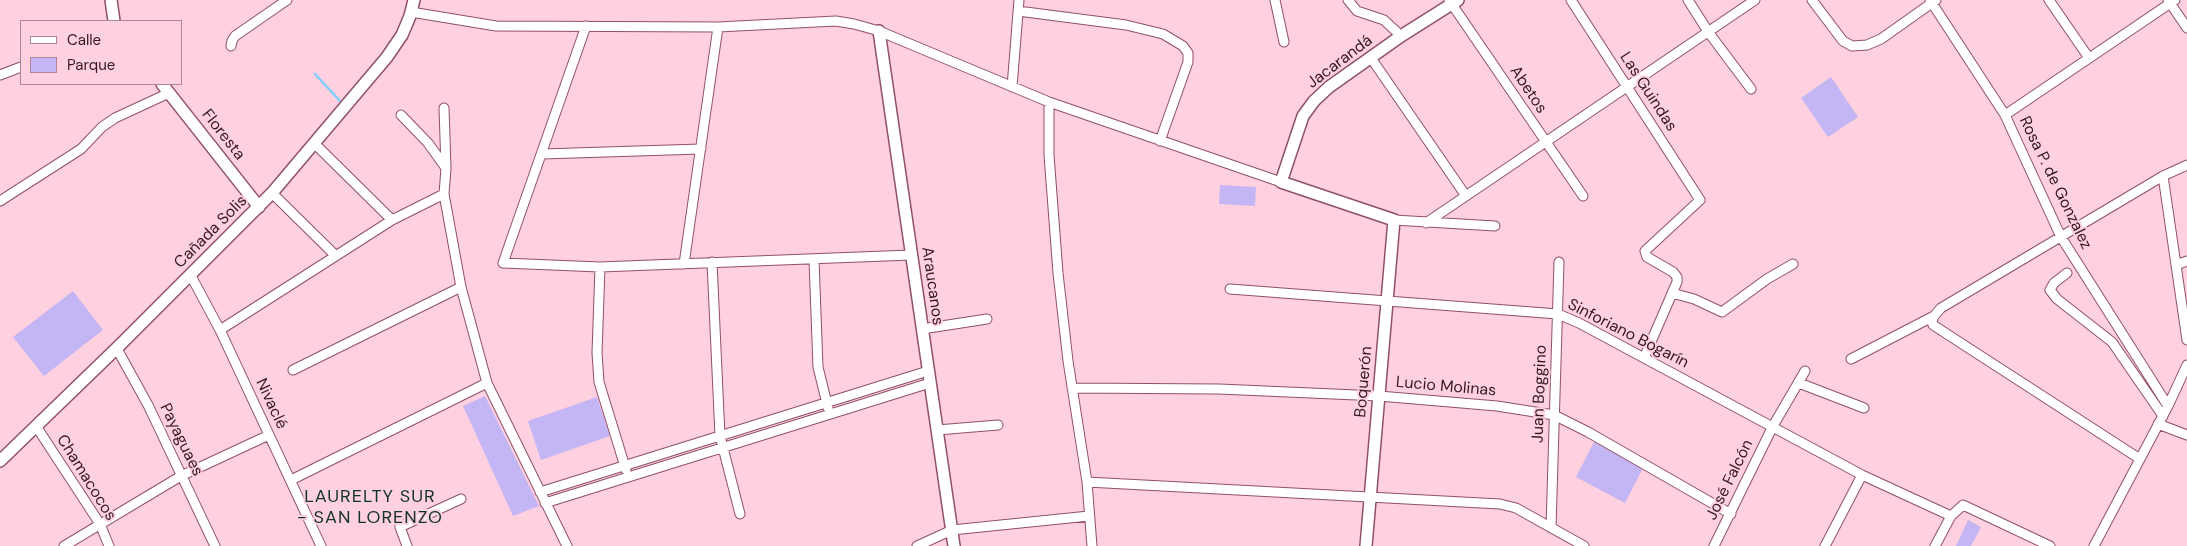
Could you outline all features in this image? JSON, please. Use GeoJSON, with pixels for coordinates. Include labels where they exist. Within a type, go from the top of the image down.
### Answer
{"type":"FeatureCollection","features":[{"type":"Feature","properties":{"kind":"street"},"geometry":{"type":"LineString","coordinates":[[111,0],[114,20]]}},
{"type":"Feature","properties":{"kind":"street"},"geometry":{"type":"LineString","coordinates":[[231,46],[235,36],[287,0]]}},
{"type":"Feature","properties":{"kind":"street","name":"Cañada Solis"},"geometry":{"type":"LineString","coordinates":[[0,461],[117,349],[272,193],[388,57],[402,34],[414,0]]}},
{"type":"Feature","properties":{"kind":"street"},"geometry":{"type":"LineString","coordinates":[[1012,87],[1018,0]]}},
{"type":"Feature","properties":{"kind":"street"},"geometry":{"type":"LineString","coordinates":[[1275,0],[1284,42]]}},
{"type":"Feature","properties":{"kind":"street"},"geometry":{"type":"LineString","coordinates":[[1348,0],[1357,11],[1384,20],[1401,36]]}},
{"type":"Feature","properties":{"kind":"street","name":"Las Guindas"},"geometry":{"type":"LineString","coordinates":[[1570,0],[1700,200],[1645,251],[1647,256],[1673,272],[1677,277],[1672,293]]}},
{"type":"Feature","properties":{"kind":"street"},"geometry":{"type":"LineString","coordinates":[[1688,0],[1709,32],[1752,89]]}},
{"type":"Feature","properties":{"kind":"street"},"geometry":{"type":"LineString","coordinates":[[1426,223],[1755,0]]}},
{"type":"Feature","properties":{"kind":"street"},"geometry":{"type":"LineString","coordinates":[[1812,0],[1843,41],[1852,46],[1867,45],[1881,38],[1932,1]]}},
{"type":"Feature","properties":{"kind":"street"},"geometry":{"type":"LineString","coordinates":[[2050,0],[2089,58]]}},
{"type":"Feature","properties":{"kind":"street","name":"Jacarandá"},"geometry":{"type":"LineString","coordinates":[[1281,182],[1303,116],[1314,101],[1329,87],[1453,1]]}},
{"type":"Feature","properties":{"kind":"street","name":"Abetos"},"geometry":{"type":"LineString","coordinates":[[1453,1],[1545,143],[1583,196]]}},
{"type":"Feature","properties":{"kind":"street","name":"Rosa P. de Gonzalez"},"geometry":{"type":"LineString","coordinates":[[1932,1],[2005,116],[2061,237],[2168,406]]}},
{"type":"Feature","properties":{"kind":"street"},"geometry":{"type":"LineString","coordinates":[[2005,116],[2171,1],[2187,28]]}},
{"type":"Feature","properties":{"kind":"street"},"geometry":{"type":"LineString","coordinates":[[1018,11],[1126,25],[1163,34],[1182,46],[1188,52],[1188,62],[1160,141]]}},
{"type":"Feature","properties":{"kind":"street"},"geometry":{"type":"LineString","coordinates":[[411,12],[496,26],[718,27],[836,21],[879,31],[1049,102],[1394,220],[1495,226]]}},
{"type":"Feature","properties":{"kind":"street"},"geometry":{"type":"LineString","coordinates":[[586,26],[503,263],[600,267],[912,255]]}},
{"type":"Feature","properties":{"kind":"street"},"geometry":{"type":"LineString","coordinates":[[684,264],[718,27]]}},
{"type":"Feature","properties":{"kind":"street","name":"Araucanos"},"geometry":{"type":"LineString","coordinates":[[879,31],[954,546]]}},
{"type":"Feature","properties":{"kind":"street"},"geometry":{"type":"LineString","coordinates":[[1371,58],[1466,196]]}},
{"type":"Feature","properties":{"kind":"street"},"geometry":{"type":"LineString","coordinates":[[0,74],[20,67]]}},
{"type":"Feature","properties":{"kind":"street"},"geometry":{"type":"LineString","coordinates":[[0,201],[81,149],[102,127],[115,118],[165,88]]}},
{"type":"Feature","properties":{"kind":"street","name":"Floresta"},"geometry":{"type":"LineString","coordinates":[[165,88],[259,207]]}},
{"type":"Feature","properties":{"kind":"street"},"geometry":{"type":"LineString","coordinates":[[1049,102],[1049,155],[1058,274],[1072,388],[1087,482],[1092,546]]}},
{"type":"Feature","properties":{"kind":"street"},"geometry":{"type":"LineString","coordinates":[[444,108],[446,168],[444,194],[461,287],[487,383],[546,503],[563,545]]}},
{"type":"Feature","properties":{"kind":"street"},"geometry":{"type":"LineString","coordinates":[[401,114],[428,143],[446,168]]}},
{"type":"Feature","properties":{"kind":"street"},"geometry":{"type":"LineString","coordinates":[[314,143],[392,220]]}},
{"type":"Feature","properties":{"kind":"street"},"geometry":{"type":"LineString","coordinates":[[542,154],[701,149]]}},
{"type":"Feature","properties":{"kind":"street"},"geometry":{"type":"LineString","coordinates":[[1851,359],[1934,316],[1941,308],[2163,176],[2187,165]]}},
{"type":"Feature","properties":{"kind":"street"},"geometry":{"type":"LineString","coordinates":[[2163,176],[2187,340]]}},
{"type":"Feature","properties":{"kind":"street"},"geometry":{"type":"LineString","coordinates":[[272,193],[336,256]]}},
{"type":"Feature","properties":{"kind":"street"},"geometry":{"type":"LineString","coordinates":[[220,330],[392,220],[444,194]]}},
{"type":"Feature","properties":{"kind":"street","name":"Boquerón"},"geometry":{"type":"LineString","coordinates":[[1366,546],[1394,220]]}},
{"type":"Feature","properties":{"kind":"street"},"geometry":{"type":"LineString","coordinates":[[814,260],[816,352],[818,367],[831,414]]}},
{"type":"Feature","properties":{"kind":"street"},"geometry":{"type":"LineString","coordinates":[[2176,265],[2187,261]]}},
{"type":"Feature","properties":{"kind":"street"},"geometry":{"type":"LineString","coordinates":[[712,262],[720,436],[740,514]]}},
{"type":"Feature","properties":{"kind":"street","name":"Juan Boggino"},"geometry":{"type":"LineString","coordinates":[[1551,528],[1559,262]]}},
{"type":"Feature","properties":{"kind":"street"},"geometry":{"type":"LineString","coordinates":[[1644,358],[1672,293],[1694,299],[1722,312],[1767,279],[1792,264]]}},
{"type":"Feature","properties":{"kind":"street"},"geometry":{"type":"LineString","coordinates":[[600,267],[596,352],[599,382],[628,477]]}},
{"type":"Feature","properties":{"kind":"street"},"geometry":{"type":"LineString","coordinates":[[2068,273],[2054,283],[2050,290],[2057,299],[2112,342],[2161,420],[2187,435]]}},
{"type":"Feature","properties":{"kind":"street","name":"Nivaclé"},"geometry":{"type":"LineString","coordinates":[[191,276],[220,330],[321,546]]}},
{"type":"Feature","properties":{"kind":"street"},"geometry":{"type":"LineString","coordinates":[[293,370],[461,287]]}},
{"type":"Feature","properties":{"kind":"street","name":"Sinforiano Bogarín"},"geometry":{"type":"LineString","coordinates":[[1230,288],[1387,302],[1558,314],[1773,426],[1862,475],[1951,516]]}},
{"type":"Feature","properties":{"kind":"street"},"geometry":{"type":"LineString","coordinates":[[1934,316],[1933,325],[2140,459]]}},
{"type":"Feature","properties":{"kind":"street"},"geometry":{"type":"LineString","coordinates":[[922,329],[987,319]]}},
{"type":"Feature","properties":{"kind":"street","name":"Payaguaes"},"geometry":{"type":"LineString","coordinates":[[117,349],[148,405],[215,546]]}},
{"type":"Feature","properties":{"kind":"street"},"geometry":{"type":"LineString","coordinates":[[2094,546],[2161,420],[2187,365]]}},
{"type":"Feature","properties":{"kind":"street"},"geometry":{"type":"LineString","coordinates":[[540,492],[928,371]]}},
{"type":"Feature","properties":{"kind":"street","name":"José Falcón"},"geometry":{"type":"LineString","coordinates":[[1714,546],[1773,426],[1805,371]]}},
{"type":"Feature","properties":{"kind":"street"},"geometry":{"type":"LineString","coordinates":[[1799,382],[1864,408]]}},
{"type":"Feature","properties":{"kind":"street"},"geometry":{"type":"LineString","coordinates":[[291,480],[487,383]]}},
{"type":"Feature","properties":{"kind":"street"},"geometry":{"type":"LineString","coordinates":[[546,503],[930,384]]}},
{"type":"Feature","properties":{"kind":"street","name":"Lucio Molinas"},"geometry":{"type":"LineString","coordinates":[[1072,388],[1219,389],[1379,396],[1497,406],[1554,415],[1588,432],[1731,514]]}},
{"type":"Feature","properties":{"kind":"street"},"geometry":{"type":"LineString","coordinates":[[937,430],[998,425]]}},
{"type":"Feature","properties":{"kind":"street","name":"Chamacocos"},"geometry":{"type":"LineString","coordinates":[[36,426],[100,524],[109,546]]}},
{"type":"Feature","properties":{"kind":"street"},"geometry":{"type":"LineString","coordinates":[[64,546],[181,476],[269,435]]}},
{"type":"Feature","properties":{"kind":"street"},"geometry":{"type":"LineString","coordinates":[[1825,546],[1862,475]]}},
{"type":"Feature","properties":{"kind":"street"},"geometry":{"type":"LineString","coordinates":[[1087,482],[1500,504],[1516,508],[1584,546]]}},
{"type":"Feature","properties":{"kind":"street"},"geometry":{"type":"LineString","coordinates":[[407,546],[400,527],[461,499]]}},
{"type":"Feature","properties":{"kind":"street"},"geometry":{"type":"LineString","coordinates":[[1935,546],[1951,516],[1963,506],[2050,546]]}},
{"type":"Feature","properties":{"kind":"street"},"geometry":{"type":"LineString","coordinates":[[917,546],[952,530],[1089,516]]}},
{"type":"Feature","properties":{"kind":"green space"},"geometry":{"type":"Polygon","coordinates":[[[1831,77],[1858,117],[1828,137],[1801,98],[1831,77]]]}},
{"type":"Feature","properties":{"kind":"green space"},"geometry":{"type":"Polygon","coordinates":[[[1220,185],[1256,187],[1255,206],[1219,204],[1220,185]]]}},
{"type":"Feature","properties":{"kind":"green space"},"geometry":{"type":"Polygon","coordinates":[[[73,291],[103,330],[44,376],[13,337],[73,291]]]}},
{"type":"Feature","properties":{"kind":"green space"},"geometry":{"type":"Polygon","coordinates":[[[485,396],[539,506],[513,516],[463,406],[485,396]]]}},
{"type":"Feature","properties":{"kind":"green space"},"geometry":{"type":"Polygon","coordinates":[[[597,397],[610,436],[541,460],[528,421],[597,397]]]}},
{"type":"Feature","properties":{"kind":"green space"},"geometry":{"type":"Polygon","coordinates":[[[1594,442],[1643,468],[1625,503],[1576,477],[1594,442]]]}},
{"type":"Feature","properties":{"kind":"green space"},"geometry":{"type":"Polygon","coordinates":[[[1968,520],[1981,527],[1971,546],[1956,546],[1968,520]]]}},
{"type":"Feature","properties":{"kind":"waterway"},"geometry":{"type":"LineString","coordinates":[[315,74],[340,101]]}},
{"type":"Feature","properties":{"kind":"district","name":"LAURELTY SUR - SAN LORENZO"},"geometry":{"type":"Point","coordinates":[370,507]}}]}
